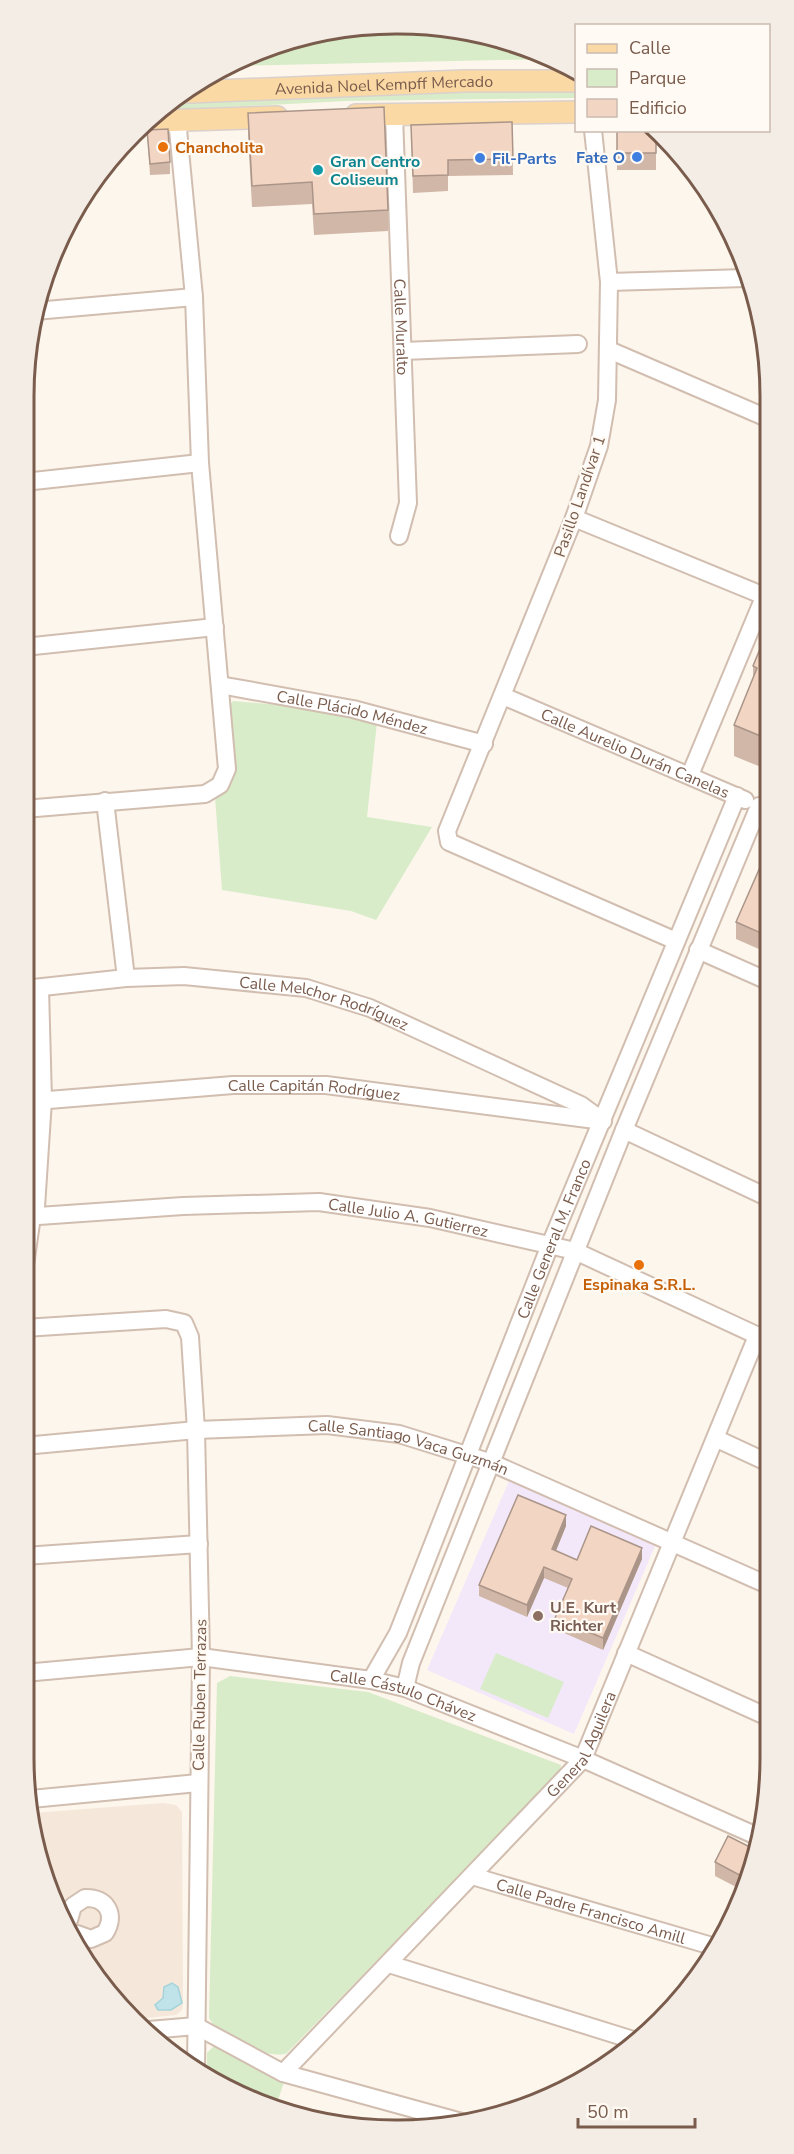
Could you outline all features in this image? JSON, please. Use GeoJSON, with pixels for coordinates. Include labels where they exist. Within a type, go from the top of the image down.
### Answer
{"type":"FeatureCollection","features":[{"type":"Feature","properties":{"kind":"main road","name":"Avenida Noel Kempff Mercado"},"geometry":{"type":"LineString","coordinates":[[203,91],[464,81],[574,81]]}},
{"type":"Feature","properties":{"kind":"main road","name":"Avenida Noel Kempff Mercado"},"geometry":{"type":"LineString","coordinates":[[337,116],[575,112]]}},
{"type":"Feature","properties":{"kind":"main road","name":"Avenida Noel Kempff Mercado"},"geometry":{"type":"LineString","coordinates":[[167,120],[303,117]]}},
{"type":"Feature","properties":{"kind":"street","name":"Calle Muralto"},"geometry":{"type":"LineString","coordinates":[[394,115],[408,503],[399,536]]}},
{"type":"Feature","properties":{"kind":"street"},"geometry":{"type":"LineString","coordinates":[[34,807],[205,794],[220,785],[227,769],[201,463],[194,297],[167,120]]}},
{"type":"Feature","properties":{"kind":"street","name":"Pasillo Landívar 1"},"geometry":{"type":"LineString","coordinates":[[593,132],[609,282],[607,400],[599,446],[574,518],[447,831],[449,842],[675,941]]}},
{"type":"Feature","properties":{"kind":"street"},"geometry":{"type":"LineString","coordinates":[[609,282],[739,278]]}},
{"type":"Feature","properties":{"kind":"street"},"geometry":{"type":"LineString","coordinates":[[45,310],[194,297]]}},
{"type":"Feature","properties":{"kind":"street"},"geometry":{"type":"LineString","coordinates":[[403,351],[578,344]]}},
{"type":"Feature","properties":{"kind":"street"},"geometry":{"type":"LineString","coordinates":[[609,350],[760,415]]}},
{"type":"Feature","properties":{"kind":"street"},"geometry":{"type":"LineString","coordinates":[[34,481],[201,463]]}},
{"type":"Feature","properties":{"kind":"street"},"geometry":{"type":"LineString","coordinates":[[574,518],[760,591]]}},
{"type":"Feature","properties":{"kind":"street"},"geometry":{"type":"LineString","coordinates":[[690,775],[760,610]]}},
{"type":"Feature","properties":{"kind":"street"},"geometry":{"type":"LineString","coordinates":[[34,646],[215,627]]}},
{"type":"Feature","properties":{"kind":"street","name":"Calle Plácido Méndez"},"geometry":{"type":"LineString","coordinates":[[220,685],[354,710],[484,744]]}},
{"type":"Feature","properties":{"kind":"street","name":"Calle Aurelio Durán Canelas"},"geometry":{"type":"LineString","coordinates":[[503,696],[760,807]]}},
{"type":"Feature","properties":{"kind":"street","name":"Calle General M. Franco"},"geometry":{"type":"LineString","coordinates":[[370,1680],[398,1632],[550,1245],[737,796]]}},
{"type":"Feature","properties":{"kind":"street"},"geometry":{"type":"LineString","coordinates":[[105,801],[126,978]]}},
{"type":"Feature","properties":{"kind":"street","name":"Calle General M. Franco"},"geometry":{"type":"LineString","coordinates":[[405,1688],[411,1663],[624,1130],[732,867],[760,814]]}},
{"type":"Feature","properties":{"kind":"street"},"geometry":{"type":"LineString","coordinates":[[711,859],[732,867]]}},
{"type":"Feature","properties":{"kind":"street"},"geometry":{"type":"LineString","coordinates":[[698,950],[760,977]]}},
{"type":"Feature","properties":{"kind":"street","name":"Calle Melchor Rodríguez"},"geometry":{"type":"LineString","coordinates":[[34,988],[126,978],[184,976],[306,988],[370,1008],[423,1030],[581,1105],[603,1121]]}},
{"type":"Feature","properties":{"kind":"street"},"geometry":{"type":"LineString","coordinates":[[34,1008],[43,1100],[36,1207],[34,1209]]}},
{"type":"Feature","properties":{"kind":"street","name":"Calle Capitán Rodríguez"},"geometry":{"type":"LineString","coordinates":[[34,1101],[233,1084],[326,1084],[603,1121]]}},
{"type":"Feature","properties":{"kind":"street"},"geometry":{"type":"LineString","coordinates":[[624,1130],[760,1194]]}},
{"type":"Feature","properties":{"kind":"street","name":"Calle Julio A. Gutierrez"},"geometry":{"type":"LineString","coordinates":[[34,1216],[183,1206],[319,1202],[430,1218],[575,1251],[760,1338]]}},
{"type":"Feature","properties":{"kind":"street","name":"Calle Ruben Terrazas"},"geometry":{"type":"LineString","coordinates":[[34,1327],[166,1318],[184,1323],[190,1338],[196,1430],[201,1657],[196,2058]]}},
{"type":"Feature","properties":{"kind":"street","name":"General Aguilera"},"geometry":{"type":"LineString","coordinates":[[283,2073],[583,1759],[717,1439],[760,1346]]}},
{"type":"Feature","properties":{"kind":"street","name":"Calle Santiago Vaca Guzmán"},"geometry":{"type":"LineString","coordinates":[[34,1445],[196,1430],[327,1425],[399,1434],[492,1463],[760,1581]]}},
{"type":"Feature","properties":{"kind":"street"},"geometry":{"type":"LineString","coordinates":[[717,1439],[760,1459]]}},
{"type":"Feature","properties":{"kind":"street"},"geometry":{"type":"LineString","coordinates":[[34,1555],[199,1544]]}},
{"type":"Feature","properties":{"kind":"street"},"geometry":{"type":"LineString","coordinates":[[626,1653],[760,1713]]}},
{"type":"Feature","properties":{"kind":"street","name":"Calle Cástulo Chávez"},"geometry":{"type":"LineString","coordinates":[[34,1672],[201,1657],[370,1680],[405,1688],[583,1759],[751,1835]]}},
{"type":"Feature","properties":{"kind":"street"},"geometry":{"type":"LineString","coordinates":[[37,1797],[198,1784]]}},
{"type":"Feature","properties":{"kind":"street","name":"Calle Padre Francisco Amill"},"geometry":{"type":"LineString","coordinates":[[472,1876],[707,1944]]}},
{"type":"Feature","properties":{"kind":"street"},"geometry":{"type":"LineString","coordinates":[[71,1914],[73,1906],[85,1898],[103,1901],[109,1908],[111,1917],[105,1933],[91,1939],[82,1936]]}},
{"type":"Feature","properties":{"kind":"street"},"geometry":{"type":"LineString","coordinates":[[389,1964],[626,2038]]}},
{"type":"Feature","properties":{"kind":"street"},"geometry":{"type":"LineString","coordinates":[[157,2029],[196,2026],[283,2073],[441,2116]]}},
{"type":"Feature","properties":{"kind":"shaded area"},"geometry":{"type":"Polygon","coordinates":[[[509,1481],[656,1544],[574,1734],[427,1670],[509,1481]]]}},
{"type":"Feature","properties":{"kind":"shaded area"},"geometry":{"type":"Polygon","coordinates":[[[163,1803],[176,1805],[182,1812],[183,2004],[182,2010],[176,2015],[146,2018],[109,1978],[83,1938],[62,1896],[47,1851],[39,1813],[163,1803]]]}},
{"type":"Feature","properties":{"kind":"green space"},"geometry":{"type":"Polygon","coordinates":[[[397,34],[468,41],[529,59],[250,66],[280,54],[326,41],[397,34]]]}},
{"type":"Feature","properties":{"kind":"green space"},"geometry":{"type":"Polygon","coordinates":[[[575,89],[575,98],[346,101],[175,110],[189,101],[307,95],[575,89]]]}},
{"type":"Feature","properties":{"kind":"green space"},"geometry":{"type":"Polygon","coordinates":[[[233,701],[315,708],[377,722],[367,817],[432,827],[376,920],[351,911],[222,890],[215,797],[223,793],[231,783],[233,751],[228,708],[233,701]]]}},
{"type":"Feature","properties":{"kind":"green space"},"geometry":{"type":"Polygon","coordinates":[[[496,1653],[564,1682],[548,1718],[480,1689],[496,1653]]]}},
{"type":"Feature","properties":{"kind":"green space"},"geometry":{"type":"Polygon","coordinates":[[[230,1676],[368,1692],[561,1765],[560,1772],[287,2053],[268,2053],[244,2045],[222,2032],[209,2018],[217,1683],[230,1676]]]}},
{"type":"Feature","properties":{"kind":"green space"},"geometry":{"type":"Polygon","coordinates":[[[215,2045],[284,2082],[278,2099],[237,2082],[207,2065],[207,2053],[215,2045]]]}},
{"type":"Feature","properties":{"kind":"water"},"geometry":{"type":"Polygon","coordinates":[[[172,1983],[178,1987],[182,2003],[171,2010],[158,2010],[155,2005],[163,1998],[164,1987],[172,1983]]]}},
{"type":"Feature","properties":{"kind":"building","name":"Gran Centro Coliseum"},"geometry":{"type":"Polygon","coordinates":[[[384,107],[388,210],[314,214],[312,182],[252,186],[248,113],[384,107]]]}},
{"type":"Feature","properties":{"kind":"building"},"geometry":{"type":"Polygon","coordinates":[[[512,122],[513,159],[448,160],[448,175],[413,176],[411,125],[512,122]]]}},
{"type":"Feature","properties":{"kind":"building"},"geometry":{"type":"Polygon","coordinates":[[[168,129],[170,162],[150,164],[147,135],[152,130],[168,129]]]}},
{"type":"Feature","properties":{"kind":"building"},"geometry":{"type":"Polygon","coordinates":[[[617,132],[644,132],[656,144],[656,153],[617,153],[617,132]]]}},
{"type":"Feature","properties":{"kind":"building"},"geometry":{"type":"Polygon","coordinates":[[[760,649],[760,736],[734,725],[757,668],[753,666],[760,649]]]}},
{"type":"Feature","properties":{"kind":"building"},"geometry":{"type":"Polygon","coordinates":[[[760,867],[760,932],[736,922],[760,867]]]}},
{"type":"Feature","properties":{"kind":"building"},"geometry":{"type":"Polygon","coordinates":[[[518,1495],[566,1515],[552,1549],[577,1560],[591,1526],[642,1548],[603,1638],[555,1618],[572,1579],[544,1567],[527,1605],[479,1585],[518,1495]]]}},
{"type":"Feature","properties":{"kind":"building"},"geometry":{"type":"Polygon","coordinates":[[[728,1836],[748,1846],[740,1875],[715,1862],[728,1836]]]}},
{"type":"Feature","properties":{"kind":"place","name":"Chancholita"},"geometry":{"type":"Point","coordinates":[163,147]}},
{"type":"Feature","properties":{"kind":"place","name":"Fate O"},"geometry":{"type":"Point","coordinates":[637,157]}},
{"type":"Feature","properties":{"kind":"place","name":"Fil-Parts"},"geometry":{"type":"Point","coordinates":[480,158]}},
{"type":"Feature","properties":{"kind":"place","name":"Gran Centro Coliseum"},"geometry":{"type":"Point","coordinates":[318,170]}},
{"type":"Feature","properties":{"kind":"place","name":"Espinaka S.R.L."},"geometry":{"type":"Point","coordinates":[639,1265]}},
{"type":"Feature","properties":{"kind":"place","name":"U.E. Kurt Richter"},"geometry":{"type":"Point","coordinates":[538,1616]}}]}
